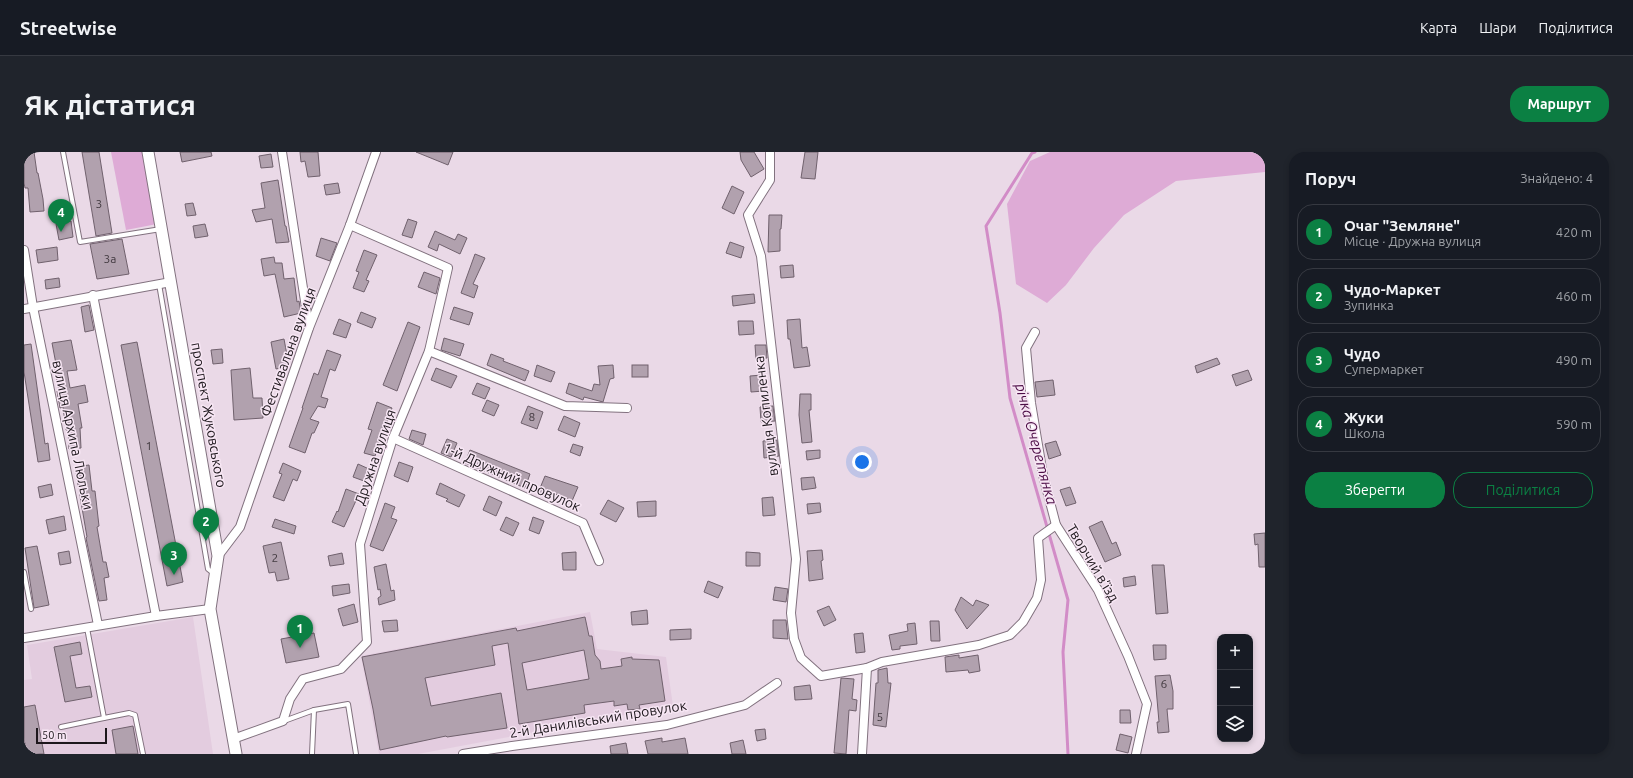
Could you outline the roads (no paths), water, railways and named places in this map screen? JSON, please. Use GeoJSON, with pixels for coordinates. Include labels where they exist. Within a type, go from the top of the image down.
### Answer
{"type":"FeatureCollection","features":[{"type":"Feature","properties":{"kind":"street","name":"проспект Жуковського"},"geometry":{"type":"LineString","coordinates":[[148,152],[218,556],[210,609],[236,754]]}},
{"type":"Feature","properties":{"kind":"street"},"geometry":{"type":"LineString","coordinates":[[282,152],[309,328]]}},
{"type":"Feature","properties":{"kind":"street","name":"Фестивальна вулиця"},"geometry":{"type":"LineString","coordinates":[[218,556],[240,527],[309,328],[350,225],[376,152]]}},
{"type":"Feature","properties":{"kind":"street","name":"вулиця Копиленка"},"geometry":{"type":"LineString","coordinates":[[770,152],[770,180],[748,215],[761,256],[796,559],[791,613],[794,639],[801,658],[821,676],[867,668]]}},
{"type":"Feature","properties":{"kind":"street","name":"Дружна вулиця"},"geometry":{"type":"LineString","coordinates":[[283,721],[290,698],[303,679],[341,669],[367,642],[360,544],[393,438],[429,351],[448,268],[350,225]]}},
{"type":"Feature","properties":{"kind":"street","name":"вулиця Архипа Люльки"},"geometry":{"type":"LineString","coordinates":[[24,250],[33,307],[98,625]]}},
{"type":"Feature","properties":{"kind":"street"},"geometry":{"type":"LineString","coordinates":[[24,309],[93,295],[171,282]]}},
{"type":"Feature","properties":{"kind":"street"},"geometry":{"type":"LineString","coordinates":[[93,295],[156,616]]}},
{"type":"Feature","properties":{"kind":"street","name":"Творчий в’їзд"},"geometry":{"type":"LineString","coordinates":[[1035,332],[1026,348],[1031,403],[1043,475],[1056,525],[1098,590],[1127,654],[1147,704],[1136,754]]}},
{"type":"Feature","properties":{"kind":"street"},"geometry":{"type":"LineString","coordinates":[[429,351],[565,406],[627,408]]}},
{"type":"Feature","properties":{"kind":"street","name":"1-й Дружний провулок"},"geometry":{"type":"LineString","coordinates":[[393,438],[583,523],[599,561]]}},
{"type":"Feature","properties":{"kind":"street"},"geometry":{"type":"LineString","coordinates":[[862,754],[867,668],[882,662],[979,645],[1010,635],[1023,622],[1037,598],[1041,580],[1038,538],[1056,525]]}},
{"type":"Feature","properties":{"kind":"street"},"geometry":{"type":"LineString","coordinates":[[24,638],[98,625],[210,609]]}},
{"type":"Feature","properties":{"kind":"street","name":"2-й Данилівський провулок"},"geometry":{"type":"LineString","coordinates":[[463,754],[667,725],[745,705],[777,683]]}},
{"type":"Feature","properties":{"kind":"street"},"geometry":{"type":"LineString","coordinates":[[233,739],[283,721]]}},
{"type":"Feature","properties":{"kind":"lane"},"geometry":{"type":"LineString","coordinates":[[63,152],[80,242],[162,229]]}},
{"type":"Feature","properties":{"kind":"lane"},"geometry":{"type":"LineString","coordinates":[[159,283],[208,568],[215,574]]}},
{"type":"Feature","properties":{"kind":"lane"},"geometry":{"type":"LineString","coordinates":[[24,572],[31,609]]}},
{"type":"Feature","properties":{"kind":"lane"},"geometry":{"type":"LineString","coordinates":[[86,627],[104,718]]}},
{"type":"Feature","properties":{"kind":"lane"},"geometry":{"type":"LineString","coordinates":[[283,721],[314,710],[348,704],[356,754]]}},
{"type":"Feature","properties":{"kind":"lane"},"geometry":{"type":"LineString","coordinates":[[312,754],[314,710]]}},
{"type":"Feature","properties":{"kind":"lane"},"geometry":{"type":"LineString","coordinates":[[61,727],[129,713],[135,715],[143,754]]}},
{"type":"Feature","properties":{"kind":"waterway","name":"річка Очеретянка"},"geometry":{"type":"LineString","coordinates":[[1035,152],[1032,153],[986,226],[1000,313],[1010,398],[1068,600],[1063,652],[1068,754]]}},
{"type":"Feature","properties":{"kind":"place","name":"Жуки"},"geometry":{"type":"Point","coordinates":[61,232]}},
{"type":"Feature","properties":{"kind":"place","name":"Чудо-Маркет"},"geometry":{"type":"Point","coordinates":[206,541]}},
{"type":"Feature","properties":{"kind":"place","name":"Чудо"},"geometry":{"type":"Point","coordinates":[174,575]}},
{"type":"Feature","properties":{"kind":"place","name":"Очаг \"Земляне\""},"geometry":{"type":"Point","coordinates":[300,648]}}]}
